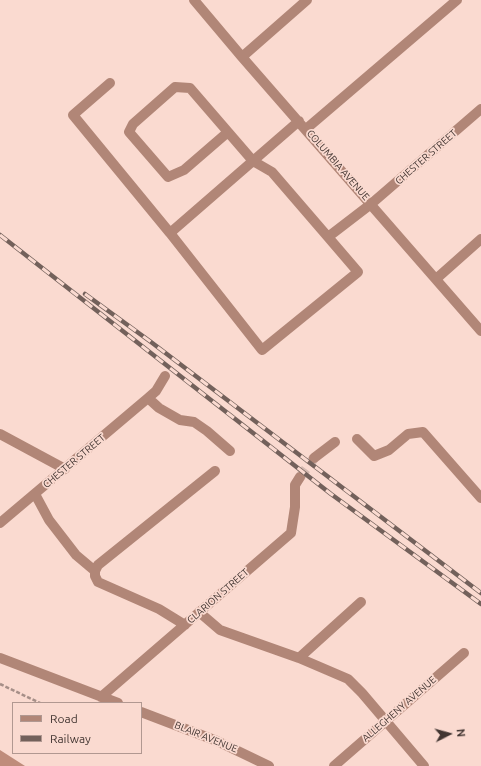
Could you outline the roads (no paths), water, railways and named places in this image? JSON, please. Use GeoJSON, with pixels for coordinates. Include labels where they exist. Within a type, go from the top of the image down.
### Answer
{"type":"FeatureCollection","features":[{"type":"Feature","properties":{"kind":"street","name":"COLUMBIA AVENUE"},"geometry":{"type":"LineString","coordinates":[[194,0],[481,331]]}},
{"type":"Feature","properties":{"kind":"street"},"geometry":{"type":"LineString","coordinates":[[242,57],[307,0]]}},
{"type":"Feature","properties":{"kind":"street"},"geometry":{"type":"LineString","coordinates":[[306,129],[457,0]]}},
{"type":"Feature","properties":{"kind":"street"},"geometry":{"type":"LineString","coordinates":[[110,83],[73,115],[170,233],[262,350],[358,272],[272,172],[253,161],[228,132],[190,88],[175,87],[133,124],[129,132],[168,177],[184,170],[228,132]]}},
{"type":"Feature","properties":{"kind":"street","name":"CHESTER STREET"},"geometry":{"type":"LineString","coordinates":[[328,237],[371,204],[481,109]]}},
{"type":"Feature","properties":{"kind":"street"},"geometry":{"type":"LineString","coordinates":[[170,233],[299,121]]}},
{"type":"Feature","properties":{"kind":"street"},"geometry":{"type":"LineString","coordinates":[[436,279],[481,240]]}},
{"type":"Feature","properties":{"kind":"street","name":"CHESTER STREET"},"geometry":{"type":"LineString","coordinates":[[0,523],[148,398],[166,376]]}},
{"type":"Feature","properties":{"kind":"street"},"geometry":{"type":"LineString","coordinates":[[148,398],[159,408],[180,420],[194,422],[230,451]]}},
{"type":"Feature","properties":{"kind":"street"},"geometry":{"type":"LineString","coordinates":[[357,439],[374,456],[389,450],[408,434],[424,432],[481,498]]}},
{"type":"Feature","properties":{"kind":"street"},"geometry":{"type":"LineString","coordinates":[[0,434],[65,469]]}},
{"type":"Feature","properties":{"kind":"street"},"geometry":{"type":"LineString","coordinates":[[314,458],[336,442]]}},
{"type":"Feature","properties":{"kind":"street"},"geometry":{"type":"LineString","coordinates":[[185,625],[159,609],[98,582],[95,576],[95,571],[98,565],[215,471]]}},
{"type":"Feature","properties":{"kind":"street","name":"CLARION STREET"},"geometry":{"type":"LineString","coordinates":[[101,697],[291,533],[295,506],[295,485],[300,477]]}},
{"type":"Feature","properties":{"kind":"street"},"geometry":{"type":"LineString","coordinates":[[35,494],[49,520],[71,549],[95,571]]}},
{"type":"Feature","properties":{"kind":"street"},"geometry":{"type":"LineString","coordinates":[[299,658],[361,602]]}},
{"type":"Feature","properties":{"kind":"street"},"geometry":{"type":"LineString","coordinates":[[199,612],[220,630],[299,658],[348,679],[424,766]]}},
{"type":"Feature","properties":{"kind":"street","name":"ALLEGHENY AVENUE"},"geometry":{"type":"LineString","coordinates":[[334,766],[464,653]]}},
{"type":"Feature","properties":{"kind":"street"},"geometry":{"type":"LineString","coordinates":[[0,658],[115,702]]}},
{"type":"Feature","properties":{"kind":"street","name":"BLAIR AVENUE"},"geometry":{"type":"LineString","coordinates":[[142,712],[217,741],[269,766]]}},
{"type":"Feature","properties":{"kind":"tunnel"},"geometry":{"type":"LineString","coordinates":[[300,477],[314,458]]}},
{"type":"Feature","properties":{"kind":"railway"},"geometry":{"type":"LineString","coordinates":[[0,235],[331,494],[481,604]]}},
{"type":"Feature","properties":{"kind":"railway"},"geometry":{"type":"LineString","coordinates":[[85,294],[151,342],[481,593]]}}]}
